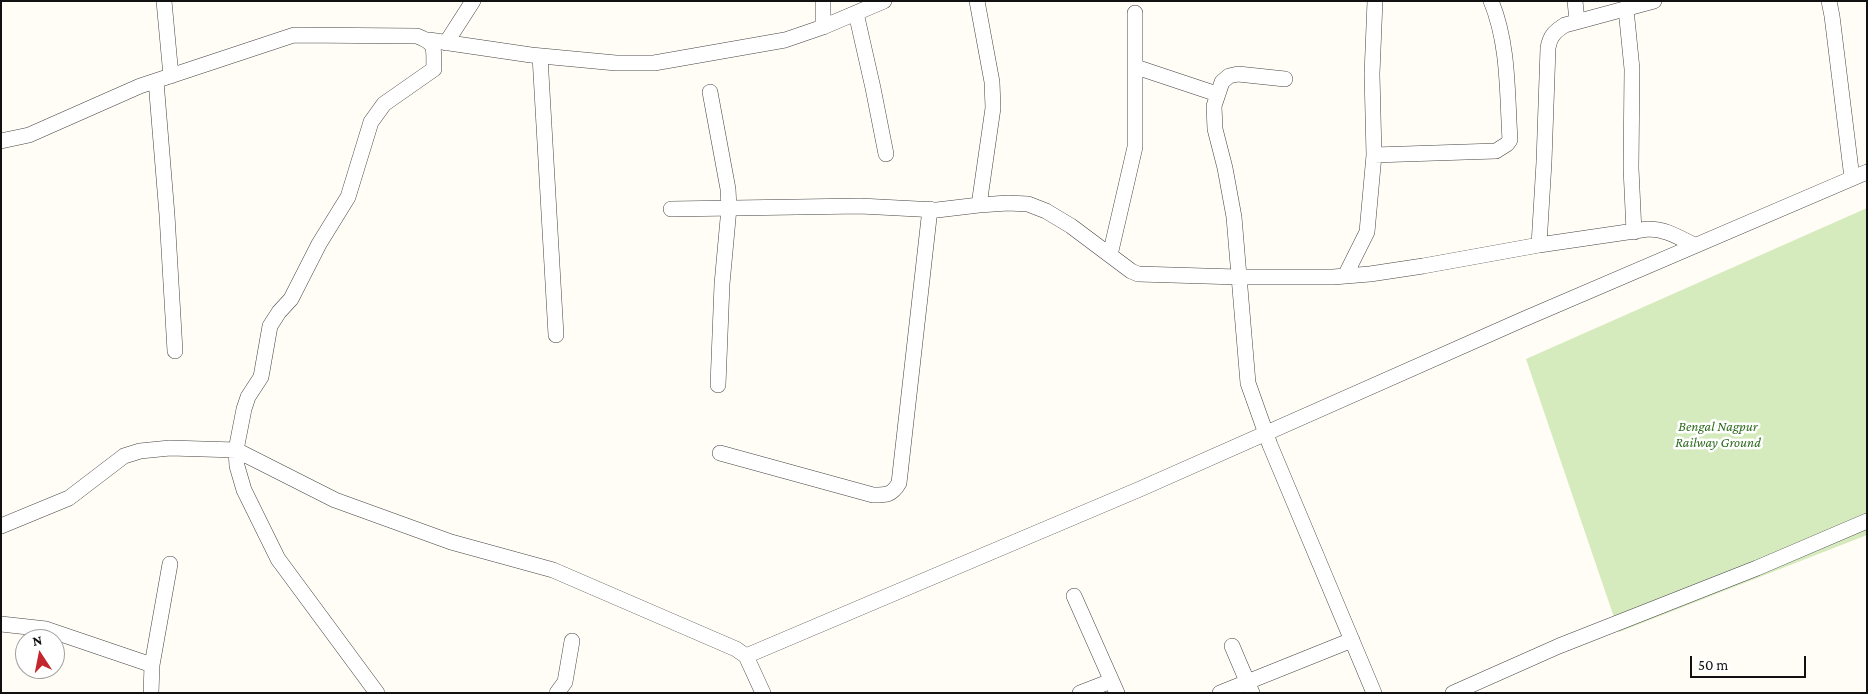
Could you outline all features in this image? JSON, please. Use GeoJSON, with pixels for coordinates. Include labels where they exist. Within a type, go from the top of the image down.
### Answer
{"type":"FeatureCollection","features":[{"type":"Feature","properties":{"kind":"street"},"geometry":{"type":"LineString","coordinates":[[164,1],[167,215],[175,351]]}},
{"type":"Feature","properties":{"kind":"street"},"geometry":{"type":"LineString","coordinates":[[446,43],[473,1]]}},
{"type":"Feature","properties":{"kind":"street"},"geometry":{"type":"LineString","coordinates":[[823,1],[823,27]]}},
{"type":"Feature","properties":{"kind":"street"},"geometry":{"type":"LineString","coordinates":[[1,141],[29,135],[140,86],[294,35],[417,36],[446,43],[540,56],[616,63],[654,63],[785,40],[823,27],[884,1]]}},
{"type":"Feature","properties":{"kind":"street"},"geometry":{"type":"LineString","coordinates":[[978,1],[992,82],[993,108],[979,205]]}},
{"type":"Feature","properties":{"kind":"street"},"geometry":{"type":"LineString","coordinates":[[1345,276],[1367,232],[1374,155],[1372,74],[1375,1]]}},
{"type":"Feature","properties":{"kind":"street"},"geometry":{"type":"LineString","coordinates":[[1374,155],[1496,152],[1507,144],[1510,140],[1503,40],[1498,17],[1490,1]]}},
{"type":"Feature","properties":{"kind":"street"},"geometry":{"type":"LineString","coordinates":[[1575,1],[1577,22]]}},
{"type":"Feature","properties":{"kind":"street"},"geometry":{"type":"LineString","coordinates":[[1538,245],[1550,39],[1555,31],[1565,25],[1654,1]]}},
{"type":"Feature","properties":{"kind":"street"},"geometry":{"type":"LineString","coordinates":[[1829,1],[1852,178]]}},
{"type":"Feature","properties":{"kind":"street"},"geometry":{"type":"LineString","coordinates":[[1626,9],[1632,69],[1631,168],[1634,232]]}},
{"type":"Feature","properties":{"kind":"street"},"geometry":{"type":"LineString","coordinates":[[856,13],[886,154]]}},
{"type":"Feature","properties":{"kind":"street"},"geometry":{"type":"LineString","coordinates":[[1110,255],[1135,147],[1136,13]]}},
{"type":"Feature","properties":{"kind":"street"},"geometry":{"type":"LineString","coordinates":[[377,693],[278,559],[244,490],[237,466],[236,450],[248,397],[261,377],[270,326],[291,299],[319,244],[348,197],[371,122],[384,104],[434,69],[433,47],[429,40]]}},
{"type":"Feature","properties":{"kind":"street"},"geometry":{"type":"LineString","coordinates":[[540,56],[556,334]]}},
{"type":"Feature","properties":{"kind":"street"},"geometry":{"type":"LineString","coordinates":[[1136,67],[1217,94]]}},
{"type":"Feature","properties":{"kind":"street"},"geometry":{"type":"LineString","coordinates":[[1285,79],[1238,74],[1229,76],[1222,82],[1214,106],[1215,129],[1234,216],[1248,383],[1266,434],[1374,693]]}},
{"type":"Feature","properties":{"kind":"street"},"geometry":{"type":"LineString","coordinates":[[710,92],[728,189],[729,208],[722,284],[718,385]]}},
{"type":"Feature","properties":{"kind":"street"},"geometry":{"type":"LineString","coordinates":[[746,656],[1266,434],[1524,319],[1867,172]]}},
{"type":"Feature","properties":{"kind":"street"},"geometry":{"type":"LineString","coordinates":[[671,209],[860,206],[930,209],[1008,203],[1028,204],[1046,211],[1071,226],[1131,271],[1138,274],[1238,277],[1345,276],[1423,266],[1538,245],[1660,229],[1694,246]]}},
{"type":"Feature","properties":{"kind":"street"},"geometry":{"type":"LineString","coordinates":[[720,453],[873,495],[884,495],[894,491],[899,483],[930,209]]}},
{"type":"Feature","properties":{"kind":"street"},"geometry":{"type":"LineString","coordinates":[[1,526],[69,498],[124,456],[140,451],[170,448],[236,450],[335,500],[451,542],[553,570],[702,633],[736,649],[746,656],[763,693]]}},
{"type":"Feature","properties":{"kind":"street"},"geometry":{"type":"LineString","coordinates":[[1453,693],[1560,646],[1757,568],[1867,521]]}},
{"type":"Feature","properties":{"kind":"street"},"geometry":{"type":"LineString","coordinates":[[151,693],[152,665],[170,564]]}},
{"type":"Feature","properties":{"kind":"street"},"geometry":{"type":"LineString","coordinates":[[1074,596],[1114,687],[1080,693]]}},
{"type":"Feature","properties":{"kind":"street"},"geometry":{"type":"LineString","coordinates":[[1,624],[46,629],[152,665]]}},
{"type":"Feature","properties":{"kind":"street"},"geometry":{"type":"LineString","coordinates":[[1220,693],[1250,687],[1352,640]]}},
{"type":"Feature","properties":{"kind":"street"},"geometry":{"type":"LineString","coordinates":[[557,693],[565,682],[572,641]]}},
{"type":"Feature","properties":{"kind":"street"},"geometry":{"type":"LineString","coordinates":[[1232,646],[1250,687]]}},
{"type":"Feature","properties":{"kind":"green space","name":"Bengal Nagpur Railway Ground"},"geometry":{"type":"Polygon","coordinates":[[[1867,208],[1867,535],[1619,632],[1526,359],[1867,208]]]}}]}
